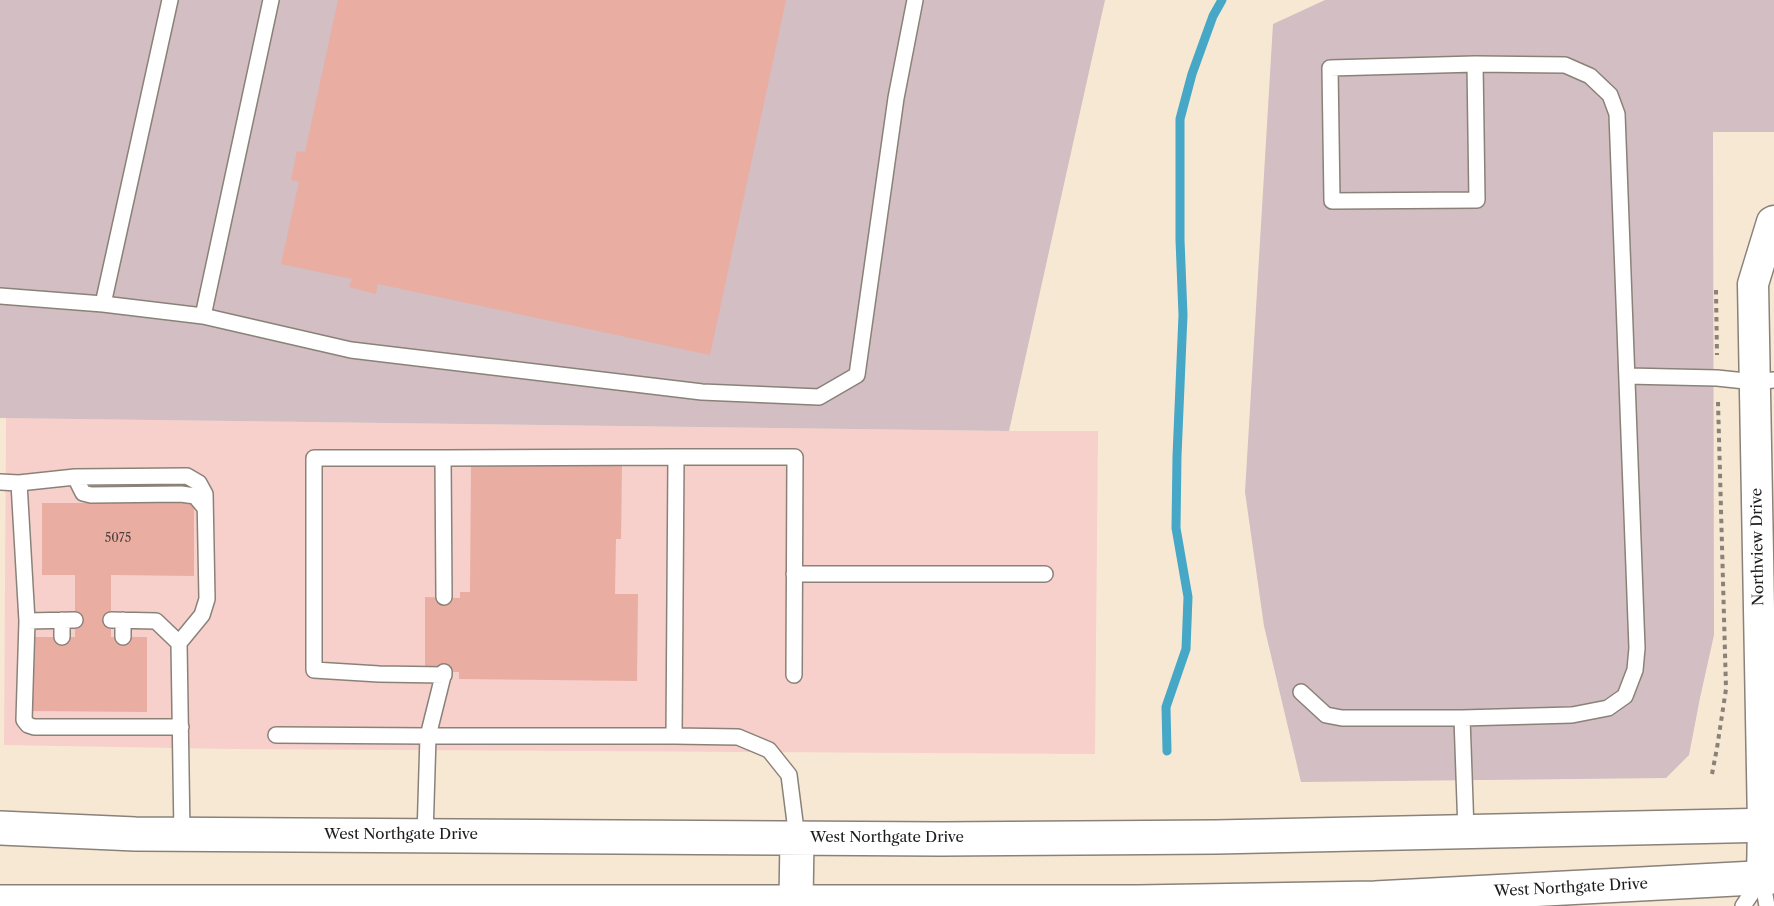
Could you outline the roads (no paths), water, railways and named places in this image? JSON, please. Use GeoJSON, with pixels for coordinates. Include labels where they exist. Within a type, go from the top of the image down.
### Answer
{"type":"FeatureCollection","features":[{"type":"Feature","properties":{"kind":"main road"},"geometry":{"type":"LineString","coordinates":[[0,814],[135,834]]}},
{"type":"Feature","properties":{"kind":"main road","name":"West Northgate Drive"},"geometry":{"type":"LineString","coordinates":[[0,828],[135,834],[797,838],[1192,837],[1769,825]]}},
{"type":"Feature","properties":{"kind":"main road"},"geometry":{"type":"LineString","coordinates":[[796,902],[797,838]]}},
{"type":"Feature","properties":{"kind":"main road","name":"West Northgate Drive"},"geometry":{"type":"LineString","coordinates":[[16,904],[1138,902],[1768,887]]}},
{"type":"Feature","properties":{"kind":"street","name":"Northview Drive"},"geometry":{"type":"LineString","coordinates":[[1768,887],[1764,381],[1753,284],[1774,221]]}},
{"type":"Feature","properties":{"kind":"lane"},"geometry":{"type":"LineString","coordinates":[[103,304],[170,0]]}},
{"type":"Feature","properties":{"kind":"lane"},"geometry":{"type":"LineString","coordinates":[[203,316],[271,0]]}},
{"type":"Feature","properties":{"kind":"lane"},"geometry":{"type":"LineString","coordinates":[[0,296],[103,304],[203,316],[351,350],[702,392],[819,397],[856,375],[896,98],[915,0]]}},
{"type":"Feature","properties":{"kind":"lane"},"geometry":{"type":"LineString","coordinates":[[1301,692],[1326,715],[1342,718],[1572,715],[1608,708],[1625,696],[1635,670],[1637,648],[1617,114],[1610,95],[1590,76],[1565,65],[1475,64],[1330,68],[1332,201],[1478,200],[1475,64]]}},
{"type":"Feature","properties":{"kind":"lane"},"geometry":{"type":"LineString","coordinates":[[1627,376],[1764,381]]}},
{"type":"Feature","properties":{"kind":"lane"},"geometry":{"type":"LineString","coordinates":[[674,736],[676,457]]}},
{"type":"Feature","properties":{"kind":"lane"},"geometry":{"type":"LineString","coordinates":[[425,836],[428,736],[444,673],[379,674],[314,670],[314,458],[795,457],[794,675]]}},
{"type":"Feature","properties":{"kind":"lane"},"geometry":{"type":"LineString","coordinates":[[443,458],[444,597]]}},
{"type":"Feature","properties":{"kind":"lane"},"geometry":{"type":"LineString","coordinates":[[0,482],[19,483],[75,477],[187,476],[199,483],[205,494],[207,599],[202,615],[179,644],[183,834]]}},
{"type":"Feature","properties":{"kind":"lane"},"geometry":{"type":"LineString","coordinates":[[19,483],[27,621],[24,720],[28,725],[34,727],[181,728]]}},
{"type":"Feature","properties":{"kind":"lane"},"geometry":{"type":"LineString","coordinates":[[794,574],[1045,574]]}},
{"type":"Feature","properties":{"kind":"lane"},"geometry":{"type":"LineString","coordinates":[[27,621],[68,620],[62,637]]}},
{"type":"Feature","properties":{"kind":"lane"},"geometry":{"type":"LineString","coordinates":[[123,637],[117,620],[156,621],[179,644]]}},
{"type":"Feature","properties":{"kind":"lane"},"geometry":{"type":"LineString","coordinates":[[64,712],[64,728]]}},
{"type":"Feature","properties":{"kind":"lane"},"geometry":{"type":"LineString","coordinates":[[122,712],[122,728]]}},
{"type":"Feature","properties":{"kind":"lane"},"geometry":{"type":"LineString","coordinates":[[1462,718],[1466,831]]}},
{"type":"Feature","properties":{"kind":"lane"},"geometry":{"type":"LineString","coordinates":[[276,735],[738,737],[769,750],[789,775],[797,838]]}},
{"type":"Feature","properties":{"kind":"lane"},"geometry":{"type":"LineString","coordinates":[[1743,906],[1768,887]]}},
{"type":"Feature","properties":{"kind":"waterway"},"geometry":{"type":"LineString","coordinates":[[1167,751],[1166,707],[1186,649],[1188,597],[1176,528],[1183,315],[1180,240],[1180,119],[1192,74],[1213,16],[1222,0]]}}]}
